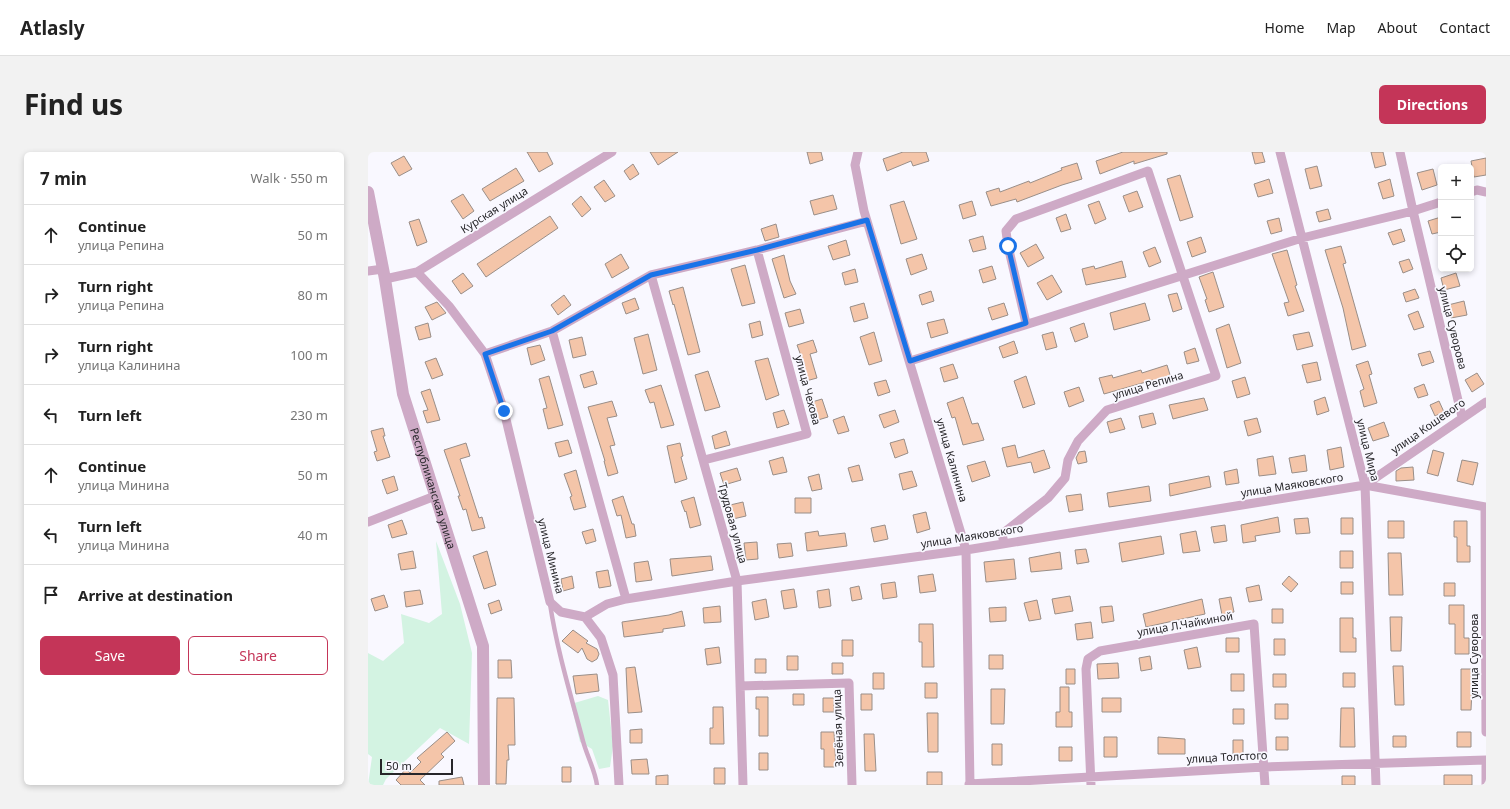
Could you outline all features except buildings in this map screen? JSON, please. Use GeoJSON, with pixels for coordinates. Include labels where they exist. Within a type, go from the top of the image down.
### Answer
{"type":"FeatureCollection","features":[{"type":"Feature","properties":{"kind":"street","name":"Курская улица"},"geometry":{"type":"LineString","coordinates":[[368,271],[384,274],[417,272],[612,152]]}},
{"type":"Feature","properties":{"kind":"street","name":"улица Калинина"},"geometry":{"type":"LineString","coordinates":[[858,152],[855,165],[867,220],[966,550],[970,784]]}},
{"type":"Feature","properties":{"kind":"street","name":"улица Мира"},"geometry":{"type":"LineString","coordinates":[[1280,152],[1365,485],[1376,785]]}},
{"type":"Feature","properties":{"kind":"street","name":"улица Суворова"},"geometry":{"type":"LineString","coordinates":[[1400,152],[1412,211],[1462,416]]}},
{"type":"Feature","properties":{"kind":"street","name":"улица Репина"},"geometry":{"type":"LineString","coordinates":[[1004,543],[1002,534],[1048,498],[1065,478],[1068,460],[1078,441],[1107,410],[1216,376],[1148,171],[1016,219],[1006,231],[1008,246],[1026,323]]}},
{"type":"Feature","properties":{"kind":"street"},"geometry":{"type":"LineString","coordinates":[[1474,191],[1478,190],[1486,192]]}},
{"type":"Feature","properties":{"kind":"street","name":"Республиканская улица"},"geometry":{"type":"LineString","coordinates":[[368,192],[384,274],[403,394],[482,646],[484,785]]}},
{"type":"Feature","properties":{"kind":"street"},"geometry":{"type":"LineString","coordinates":[[910,361],[1026,323],[1302,238],[1412,211],[1438,203]]}},
{"type":"Feature","properties":{"kind":"street"},"geometry":{"type":"LineString","coordinates":[[485,354],[552,331],[651,275],[757,250],[867,220]]}},
{"type":"Feature","properties":{"kind":"street","name":"улица Чехова"},"geometry":{"type":"LineString","coordinates":[[704,460],[807,434],[757,250]]}},
{"type":"Feature","properties":{"kind":"street","name":"улица Минина"},"geometry":{"type":"LineString","coordinates":[[417,272],[449,306],[485,354],[504,411],[550,602],[561,612],[585,617]]}},
{"type":"Feature","properties":{"kind":"street","name":"Трудовая улица"},"geometry":{"type":"LineString","coordinates":[[651,275],[737,581],[743,785]]}},
{"type":"Feature","properties":{"kind":"street"},"geometry":{"type":"LineString","coordinates":[[552,331],[626,599]]}},
{"type":"Feature","properties":{"kind":"street","name":"улица Кошевого"},"geometry":{"type":"LineString","coordinates":[[1365,485],[1462,416],[1486,402]]}},
{"type":"Feature","properties":{"kind":"street"},"geometry":{"type":"LineString","coordinates":[[1365,485],[1486,507]]}},
{"type":"Feature","properties":{"kind":"street","name":"улица Маяковского"},"geometry":{"type":"LineString","coordinates":[[585,617],[607,604],[626,599],[737,581],[966,550],[1365,485]]}},
{"type":"Feature","properties":{"kind":"street"},"geometry":{"type":"LineString","coordinates":[[368,522],[435,496]]}},
{"type":"Feature","properties":{"kind":"street","name":"улица Суворова"},"geometry":{"type":"LineString","coordinates":[[1486,507],[1486,732]]}},
{"type":"Feature","properties":{"kind":"street"},"geometry":{"type":"LineString","coordinates":[[585,617],[601,638],[613,675],[619,785]]}},
{"type":"Feature","properties":{"kind":"street","name":"улица Л.Чайкиной"},"geometry":{"type":"LineString","coordinates":[[1090,785],[1086,669],[1088,659],[1100,651],[1254,624],[1265,785]]}},
{"type":"Feature","properties":{"kind":"street","name":"Зелёная улица"},"geometry":{"type":"LineString","coordinates":[[740,686],[849,683],[852,785]]}},
{"type":"Feature","properties":{"kind":"street","name":"улица Толстого"},"geometry":{"type":"LineString","coordinates":[[970,784],[1090,775],[1264,767],[1486,760]]}},
{"type":"Feature","properties":{"kind":"street"},"geometry":{"type":"LineString","coordinates":[[1486,766],[1486,785]]}},
{"type":"Feature","properties":{"kind":"lane"},"geometry":{"type":"LineString","coordinates":[[550,602],[555,632],[587,753],[596,776],[597,785]]}},
{"type":"Feature","properties":{"kind":"green space"},"geometry":{"type":"Polygon","coordinates":[[[436,541],[460,604],[472,653],[469,744],[440,728],[386,779],[383,785],[368,785],[372,757],[368,754],[368,653],[383,661],[404,643],[401,614],[429,623],[442,614],[436,541]]]}},
{"type":"Feature","properties":{"kind":"green space"},"geometry":{"type":"Polygon","coordinates":[[[598,696],[608,700],[613,746],[610,767],[599,769],[592,749],[580,742],[571,704],[598,696]]]}},
{"type":"Feature","properties":{"kind":"route"},"geometry":{"type":"LineString","coordinates":[[504,411],[485,354],[552,331],[651,275],[757,250],[867,220],[910,361],[1026,323],[1008,246]]}}]}
